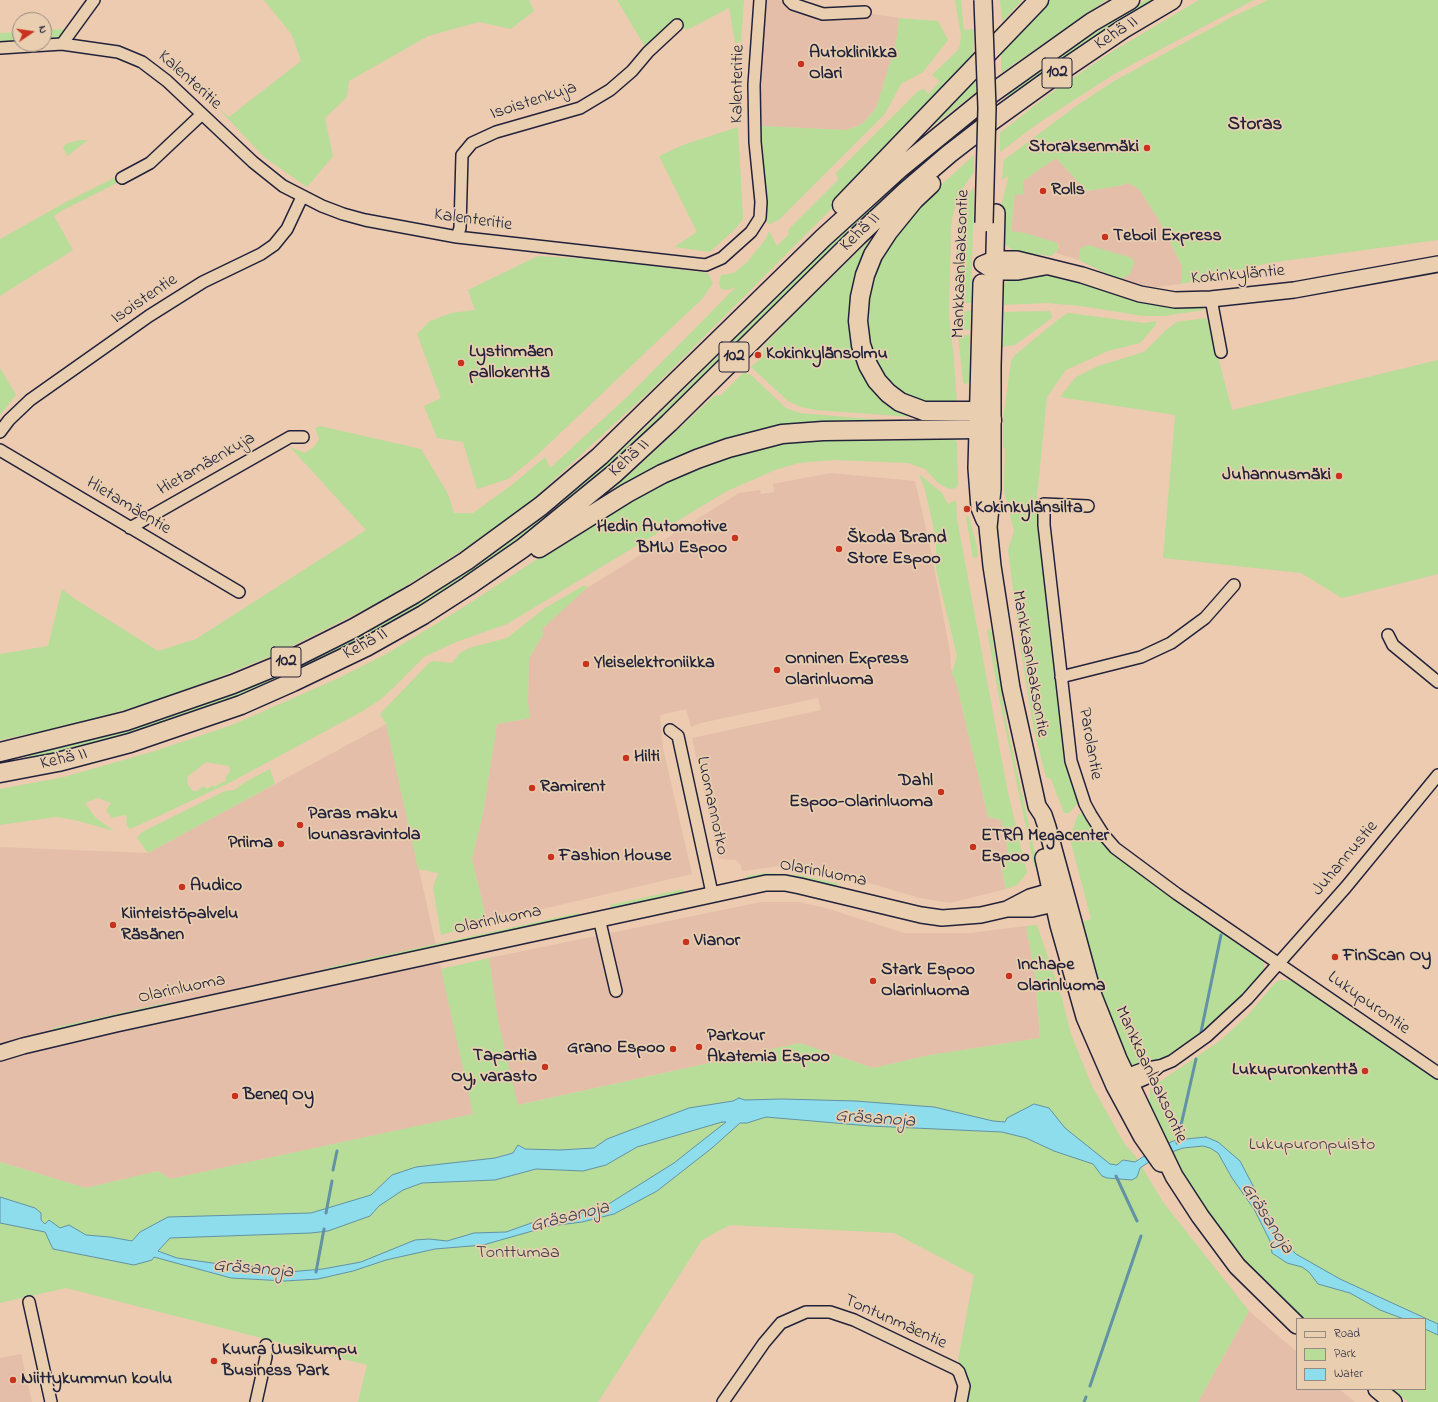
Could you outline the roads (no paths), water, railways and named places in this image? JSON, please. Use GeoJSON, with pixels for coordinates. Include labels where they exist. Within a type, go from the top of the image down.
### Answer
{"type":"FeatureCollection","features":[{"type":"Feature","properties":{"kind":"highway"},"geometry":{"type":"LineString","coordinates":[[788,272],[818,230],[1039,0]]}},
{"type":"Feature","properties":{"kind":"highway","name":"Kehä II"},"geometry":{"type":"LineString","coordinates":[[0,752],[126,721],[233,684],[284,663],[354,628],[414,594],[466,561],[541,506],[600,456],[788,272],[899,169],[964,115],[1086,27],[1130,0]]}},
{"type":"Feature","properties":{"kind":"highway","name":"Kehä II"},"geometry":{"type":"LineString","coordinates":[[0,773],[58,762],[130,743],[241,704],[293,682],[366,647],[468,586],[534,539],[615,473],[669,423],[784,307],[906,191],[993,120],[1111,37],[1172,0]]}},
{"type":"Feature","properties":{"kind":"highway"},"geometry":{"type":"LineString","coordinates":[[982,420],[924,411],[900,402],[888,393],[877,381],[868,365],[861,345],[858,321],[860,297],[865,275],[873,255],[888,232],[914,200],[954,162],[993,120]]}},
{"type":"Feature","properties":{"kind":"highway"},"geometry":{"type":"LineString","coordinates":[[468,586],[510,566],[638,487],[697,459],[728,448],[782,434],[982,420]]}},
{"type":"Feature","properties":{"kind":"main road","name":"Mankkaanlaaksontie"},"geometry":{"type":"LineString","coordinates":[[983,0],[990,218],[990,265],[982,420],[992,489],[988,527],[992,566],[1011,688],[1037,806],[1043,815],[1057,897],[1085,1017],[1124,1082],[1156,1158],[1174,1176],[1200,1216],[1237,1266],[1296,1324]]}},
{"type":"Feature","properties":{"kind":"main road","name":"Mankkaanlaaksontie"},"geometry":{"type":"LineString","coordinates":[[990,218],[998,104],[994,0]]}},
{"type":"Feature","properties":{"kind":"main road","name":"Kokinkyläntie"},"geometry":{"type":"LineString","coordinates":[[990,265],[1018,272],[1045,267],[1082,275],[1140,294],[1175,300],[1211,299],[1294,290],[1438,264]]}},
{"type":"Feature","properties":{"kind":"main road","name":"Olarinluoma"},"geometry":{"type":"LineString","coordinates":[[0,1053],[23,1046],[116,1024],[712,893],[766,883],[785,883],[831,892],[921,915],[942,918],[972,917],[1007,909],[1032,909],[1057,897]]}},
{"type":"Feature","properties":{"kind":"main road"},"geometry":{"type":"LineString","coordinates":[[1378,1390],[1393,1402]]}},
{"type":"Feature","properties":{"kind":"street"},"geometry":{"type":"LineString","coordinates":[[62,44],[94,0]]}},
{"type":"Feature","properties":{"kind":"street","name":"Kalenteritie"},"geometry":{"type":"LineString","coordinates":[[0,48],[62,44],[118,52],[142,62],[167,81],[201,115],[253,162],[283,186],[302,197],[336,211],[365,220],[458,237],[699,265],[712,264],[722,258],[751,232],[757,224],[761,213],[755,142],[754,85],[760,0]]}},
{"type":"Feature","properties":{"kind":"street"},"geometry":{"type":"LineString","coordinates":[[788,0],[793,4],[823,14],[866,12]]}},
{"type":"Feature","properties":{"kind":"street","name":"Isoistenkuja"},"geometry":{"type":"LineString","coordinates":[[458,237],[460,228],[462,155],[472,143],[496,132],[580,108],[610,90],[632,71],[648,52],[677,25]]}},
{"type":"Feature","properties":{"kind":"street"},"geometry":{"type":"LineString","coordinates":[[122,178],[150,162],[201,115]]}},
{"type":"Feature","properties":{"kind":"street","name":"Isoistentie"},"geometry":{"type":"LineString","coordinates":[[0,432],[30,400],[149,316],[203,282],[261,254],[274,245],[287,229],[302,197]]}},
{"type":"Feature","properties":{"kind":"street"},"geometry":{"type":"LineString","coordinates":[[1211,299],[1221,352]]}},
{"type":"Feature","properties":{"kind":"street","name":"Hietamäenkuja"},"geometry":{"type":"LineString","coordinates":[[130,528],[290,437],[303,437]]}},
{"type":"Feature","properties":{"kind":"street","name":"Hietamäentie"},"geometry":{"type":"LineString","coordinates":[[0,450],[239,592]]}},
{"type":"Feature","properties":{"kind":"street","name":"Parolantie"},"geometry":{"type":"LineString","coordinates":[[1088,506],[1044,504],[1044,525],[1070,761],[1084,804],[1103,834],[1115,848],[1177,894],[1280,964]]}},
{"type":"Feature","properties":{"kind":"street"},"geometry":{"type":"LineString","coordinates":[[1061,677],[1141,657],[1171,643],[1205,618],[1234,585]]}},
{"type":"Feature","properties":{"kind":"street"},"geometry":{"type":"LineString","coordinates":[[1388,635],[1393,645],[1438,682]]}},
{"type":"Feature","properties":{"kind":"street","name":"Luomannotko"},"geometry":{"type":"LineString","coordinates":[[670,730],[678,736],[712,893]]}},
{"type":"Feature","properties":{"kind":"street","name":"Juhannustie"},"geometry":{"type":"LineString","coordinates":[[1124,1082],[1145,1079],[1160,1066],[1172,1061],[1207,1036],[1247,1000],[1346,887],[1438,775]]}},
{"type":"Feature","properties":{"kind":"street"},"geometry":{"type":"LineString","coordinates":[[600,918],[616,991]]}},
{"type":"Feature","properties":{"kind":"street","name":"Lukupurontie"},"geometry":{"type":"LineString","coordinates":[[1280,964],[1438,1073]]}},
{"type":"Feature","properties":{"kind":"street"},"geometry":{"type":"LineString","coordinates":[[29,1302],[51,1402]]}},
{"type":"Feature","properties":{"kind":"street","name":"Tontunmäentie"},"geometry":{"type":"LineString","coordinates":[[723,1402],[764,1343],[781,1322],[806,1312],[830,1312],[854,1320],[956,1369],[959,1372],[964,1386],[961,1402]]}},
{"type":"Feature","properties":{"kind":"street"},"geometry":{"type":"LineString","coordinates":[[256,1402],[266,1357],[266,1345]]}},
{"type":"Feature","properties":{"kind":"water","name":"Gräsanoja"},"geometry":{"type":"Polygon","coordinates":[[[739,1098],[745,1100],[782,1099],[855,1101],[934,1107],[993,1121],[1005,1122],[1007,1118],[1034,1104],[1049,1108],[1065,1128],[1110,1164],[1117,1165],[1123,1160],[1135,1162],[1146,1155],[1152,1160],[1140,1168],[1137,1177],[1132,1180],[1107,1178],[1102,1176],[1093,1164],[1054,1151],[1026,1138],[1002,1132],[870,1126],[766,1117],[747,1123],[740,1123],[712,1148],[657,1191],[614,1214],[582,1222],[550,1226],[483,1245],[435,1249],[386,1260],[353,1271],[318,1279],[285,1281],[231,1278],[154,1257],[152,1260],[134,1265],[53,1249],[45,1232],[0,1223],[0,1197],[35,1208],[41,1213],[41,1220],[45,1224],[49,1220],[60,1228],[69,1225],[86,1235],[132,1241],[140,1232],[168,1217],[311,1213],[371,1195],[392,1175],[416,1167],[495,1158],[513,1153],[518,1145],[525,1149],[560,1150],[594,1148],[607,1139],[689,1108],[733,1101],[739,1098]],[[726,1122],[637,1147],[606,1165],[583,1171],[536,1169],[495,1180],[422,1183],[403,1190],[379,1206],[370,1216],[328,1231],[311,1233],[170,1238],[158,1251],[177,1258],[241,1267],[262,1266],[288,1272],[323,1269],[361,1262],[415,1240],[429,1239],[447,1241],[474,1233],[506,1232],[537,1221],[573,1216],[607,1205],[674,1163],[726,1122]]]}},
{"type":"Feature","properties":{"kind":"water","name":"Gräsanoja"},"geometry":{"type":"Polygon","coordinates":[[[1206,1137],[1218,1142],[1240,1161],[1281,1239],[1296,1254],[1340,1279],[1425,1318],[1401,1318],[1380,1310],[1350,1293],[1318,1284],[1309,1272],[1302,1267],[1287,1263],[1272,1253],[1270,1241],[1254,1209],[1232,1178],[1218,1153],[1203,1146],[1183,1148],[1169,1153],[1166,1144],[1176,1140],[1206,1137]]]}},
{"type":"Feature","properties":{"kind":"water"},"geometry":{"type":"Polygon","coordinates":[[[1426,1318],[1438,1324],[1438,1335],[1426,1329],[1426,1318]]]}},
{"type":"Feature","properties":{"kind":"waterway"},"geometry":{"type":"LineString","coordinates":[[1201,1032],[1221,935]]}},
{"type":"Feature","properties":{"kind":"waterway"},"geometry":{"type":"LineString","coordinates":[[1177,1143],[1196,1059]]}},
{"type":"Feature","properties":{"kind":"waterway"},"geometry":{"type":"LineString","coordinates":[[333,1170],[337,1151]]}},
{"type":"Feature","properties":{"kind":"waterway"},"geometry":{"type":"LineString","coordinates":[[1116,1176],[1137,1221]]}},
{"type":"Feature","properties":{"kind":"waterway"},"geometry":{"type":"LineString","coordinates":[[326,1213],[332,1181]]}},
{"type":"Feature","properties":{"kind":"waterway"},"geometry":{"type":"LineString","coordinates":[[316,1272],[324,1229]]}},
{"type":"Feature","properties":{"kind":"waterway"},"geometry":{"type":"LineString","coordinates":[[1090,1386],[1141,1236]]}},
{"type":"Feature","properties":{"kind":"waterway"},"geometry":{"type":"LineString","coordinates":[[1084,1402],[1086,1397]]}},
{"type":"Feature","properties":{"kind":"place","name":"Autoklinikka Olari"},"geometry":{"type":"Point","coordinates":[801,64]}},
{"type":"Feature","properties":{"kind":"place","name":"Storaksenmäki"},"geometry":{"type":"Point","coordinates":[1147,148]}},
{"type":"Feature","properties":{"kind":"place","name":"Rolls"},"geometry":{"type":"Point","coordinates":[1043,191]}},
{"type":"Feature","properties":{"kind":"place","name":"Teboil Express"},"geometry":{"type":"Point","coordinates":[1105,237]}},
{"type":"Feature","properties":{"kind":"place","name":"Kokinkylänsolmu"},"geometry":{"type":"Point","coordinates":[758,355]}},
{"type":"Feature","properties":{"kind":"place","name":"Lystinmäen pallokenttä"},"geometry":{"type":"Point","coordinates":[461,363]}},
{"type":"Feature","properties":{"kind":"place","name":"Juhannusmäki"},"geometry":{"type":"Point","coordinates":[1339,476]}},
{"type":"Feature","properties":{"kind":"place","name":"Kokinkylänsilta"},"geometry":{"type":"Point","coordinates":[967,509]}},
{"type":"Feature","properties":{"kind":"place","name":"Hedin Automotive BMW Espoo"},"geometry":{"type":"Point","coordinates":[735,538]}},
{"type":"Feature","properties":{"kind":"place","name":"Škoda Brand Store Espoo"},"geometry":{"type":"Point","coordinates":[839,549]}},
{"type":"Feature","properties":{"kind":"place","name":"Yleiselektroniikka"},"geometry":{"type":"Point","coordinates":[586,664]}},
{"type":"Feature","properties":{"kind":"place","name":"Onninen Express Olarinluoma"},"geometry":{"type":"Point","coordinates":[777,670]}},
{"type":"Feature","properties":{"kind":"place","name":"Hilti"},"geometry":{"type":"Point","coordinates":[626,758]}},
{"type":"Feature","properties":{"kind":"place","name":"Ramirent"},"geometry":{"type":"Point","coordinates":[532,788]}},
{"type":"Feature","properties":{"kind":"place","name":"Dahl Espoo-Olarinluoma"},"geometry":{"type":"Point","coordinates":[941,792]}},
{"type":"Feature","properties":{"kind":"place","name":"Paras maku lounasravintola"},"geometry":{"type":"Point","coordinates":[300,825]}},
{"type":"Feature","properties":{"kind":"place","name":"Priima"},"geometry":{"type":"Point","coordinates":[281,844]}},
{"type":"Feature","properties":{"kind":"place","name":"ETRA Megacenter Espoo"},"geometry":{"type":"Point","coordinates":[973,847]}},
{"type":"Feature","properties":{"kind":"place","name":"Fashion House"},"geometry":{"type":"Point","coordinates":[551,857]}},
{"type":"Feature","properties":{"kind":"place","name":"Audico"},"geometry":{"type":"Point","coordinates":[182,887]}},
{"type":"Feature","properties":{"kind":"place","name":"Kiinteistöpalvelu Räsänen"},"geometry":{"type":"Point","coordinates":[113,925]}},
{"type":"Feature","properties":{"kind":"place","name":"Vianor"},"geometry":{"type":"Point","coordinates":[686,942]}},
{"type":"Feature","properties":{"kind":"place","name":"FinScan Oy"},"geometry":{"type":"Point","coordinates":[1335,957]}},
{"type":"Feature","properties":{"kind":"place","name":"Inchape Olarinluoma"},"geometry":{"type":"Point","coordinates":[1009,976]}},
{"type":"Feature","properties":{"kind":"place","name":"Stark Espoo Olarinluoma"},"geometry":{"type":"Point","coordinates":[873,981]}},
{"type":"Feature","properties":{"kind":"place","name":"Parkour Akatemia Espoo"},"geometry":{"type":"Point","coordinates":[699,1047]}},
{"type":"Feature","properties":{"kind":"place","name":"Grano Espoo"},"geometry":{"type":"Point","coordinates":[673,1049]}},
{"type":"Feature","properties":{"kind":"place","name":"Tapartia Oy, varasto"},"geometry":{"type":"Point","coordinates":[545,1067]}},
{"type":"Feature","properties":{"kind":"place","name":"Lukupuronkenttä"},"geometry":{"type":"Point","coordinates":[1365,1071]}},
{"type":"Feature","properties":{"kind":"place","name":"Beneq Oy"},"geometry":{"type":"Point","coordinates":[235,1096]}},
{"type":"Feature","properties":{"kind":"place","name":"Kuura Uusikumpu Business Park"},"geometry":{"type":"Point","coordinates":[214,1361]}},
{"type":"Feature","properties":{"kind":"place","name":"Niittykummun koulu"},"geometry":{"type":"Point","coordinates":[13,1380]}},
{"type":"Feature","properties":{"kind":"district","name":"Storas"},"geometry":{"type":"Point","coordinates":[1255,126]}},
{"type":"Feature","properties":{"kind":"park label","name":"Lukupuronpuisto"},"geometry":{"type":"Point","coordinates":[1312,1146]}},
{"type":"Feature","properties":{"kind":"park label","name":"Tonttumaa"},"geometry":{"type":"Point","coordinates":[518,1254]}}]}
